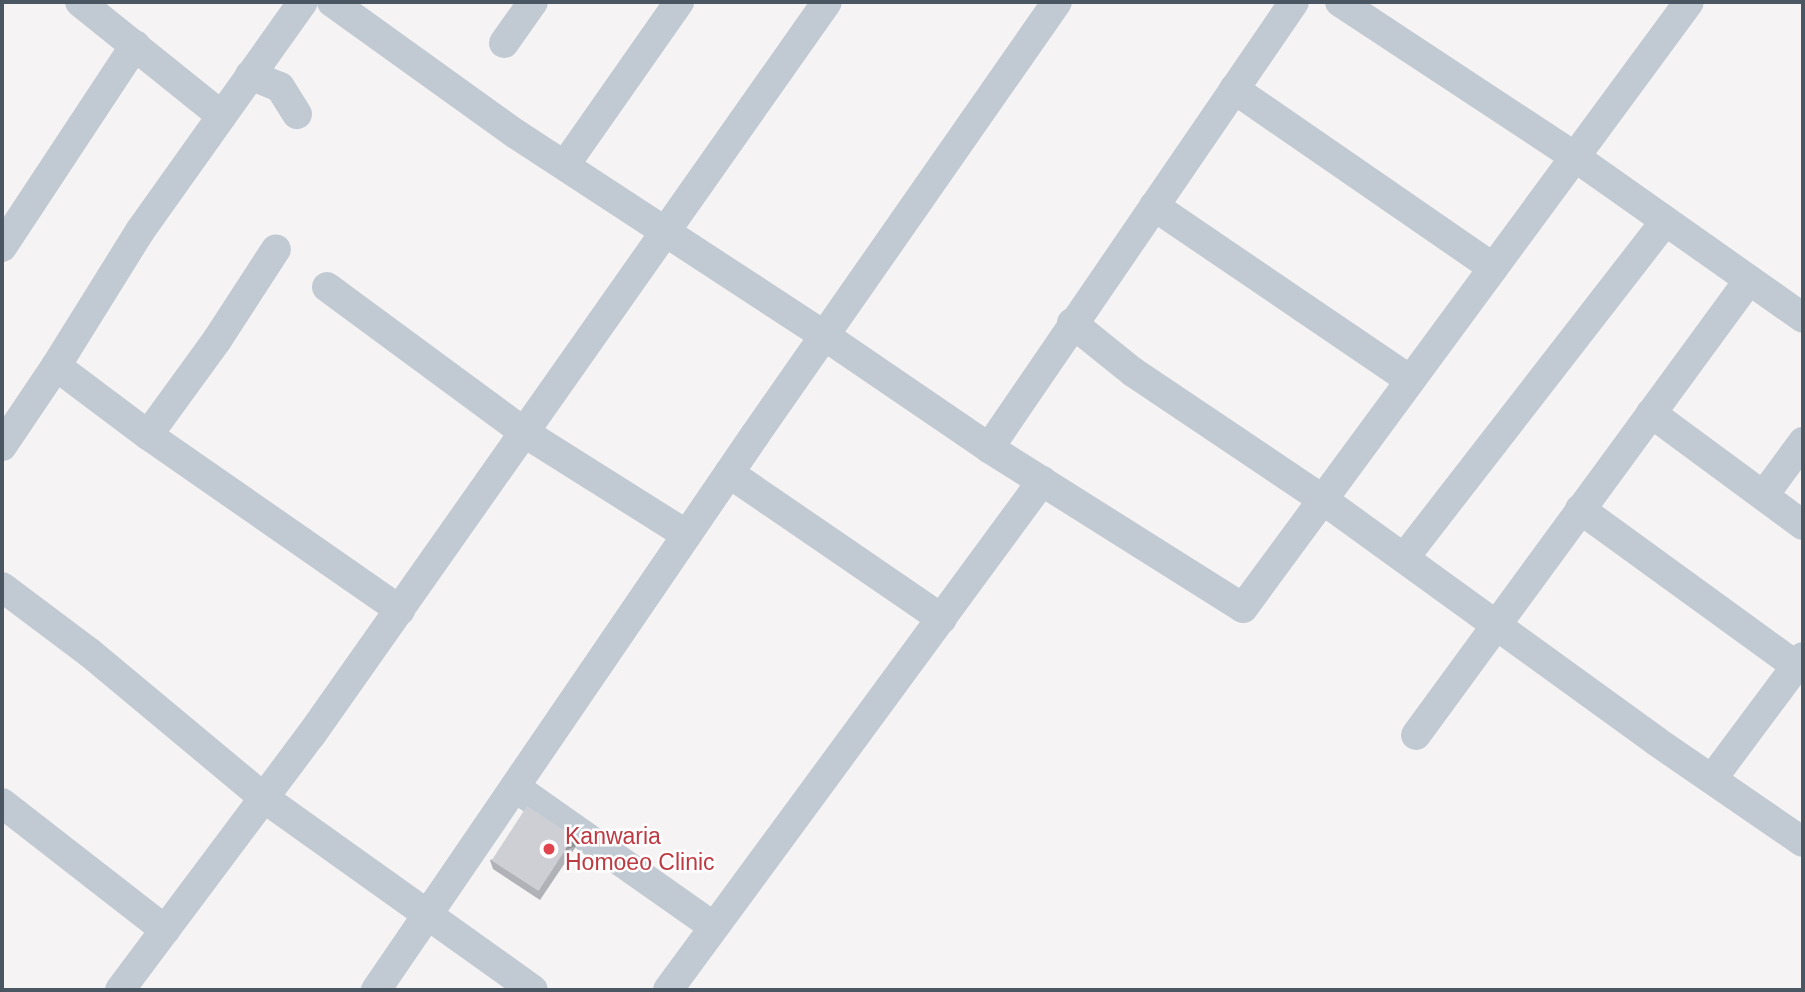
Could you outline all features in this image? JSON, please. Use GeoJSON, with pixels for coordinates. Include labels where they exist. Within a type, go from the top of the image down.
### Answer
{"type":"FeatureCollection","features":[{"type":"Feature","properties":{"kind":"street"},"geometry":{"type":"LineString","coordinates":[[80,2],[222,116]]}},
{"type":"Feature","properties":{"kind":"street"},"geometry":{"type":"LineString","coordinates":[[2,446],[56,366],[139,231],[303,2]]}},
{"type":"Feature","properties":{"kind":"street"},"geometry":{"type":"LineString","coordinates":[[332,2],[565,165],[825,336],[989,448],[1243,608],[1689,2]]}},
{"type":"Feature","properties":{"kind":"street"},"geometry":{"type":"LineString","coordinates":[[503,43],[533,2]]}},
{"type":"Feature","properties":{"kind":"street"},"geometry":{"type":"LineString","coordinates":[[565,165],[679,2]]}},
{"type":"Feature","properties":{"kind":"street"},"geometry":{"type":"LineString","coordinates":[[120,990],[400,610],[827,2]]}},
{"type":"Feature","properties":{"kind":"street"},"geometry":{"type":"LineString","coordinates":[[376,990],[729,473],[1057,2]]}},
{"type":"Feature","properties":{"kind":"street"},"geometry":{"type":"LineString","coordinates":[[989,448],[1294,2]]}},
{"type":"Feature","properties":{"kind":"street"},"geometry":{"type":"LineString","coordinates":[[1340,2],[1575,157],[1803,318]]}},
{"type":"Feature","properties":{"kind":"street"},"geometry":{"type":"LineString","coordinates":[[2,247],[135,45]]}},
{"type":"Feature","properties":{"kind":"street"},"geometry":{"type":"LineString","coordinates":[[250,75],[280,88],[297,114]]}},
{"type":"Feature","properties":{"kind":"street"},"geometry":{"type":"LineString","coordinates":[[1234,89],[1493,268]]}},
{"type":"Feature","properties":{"kind":"street"},"geometry":{"type":"LineString","coordinates":[[1154,206],[1410,380]]}},
{"type":"Feature","properties":{"kind":"street"},"geometry":{"type":"LineString","coordinates":[[1404,558],[1665,221]]}},
{"type":"Feature","properties":{"kind":"street"},"geometry":{"type":"LineString","coordinates":[[148,435],[217,340],[276,249]]}},
{"type":"Feature","properties":{"kind":"street"},"geometry":{"type":"LineString","coordinates":[[1416,735],[1749,280]]}},
{"type":"Feature","properties":{"kind":"street"},"geometry":{"type":"LineString","coordinates":[[327,287],[525,433],[687,536]]}},
{"type":"Feature","properties":{"kind":"street"},"geometry":{"type":"LineString","coordinates":[[1072,323],[1133,372],[1322,499],[1803,842]]}},
{"type":"Feature","properties":{"kind":"street"},"geometry":{"type":"LineString","coordinates":[[56,366],[148,435],[400,610]]}},
{"type":"Feature","properties":{"kind":"street"},"geometry":{"type":"LineString","coordinates":[[1651,413],[1803,525]]}},
{"type":"Feature","properties":{"kind":"street"},"geometry":{"type":"LineString","coordinates":[[1763,495],[1803,442]]}},
{"type":"Feature","properties":{"kind":"street"},"geometry":{"type":"LineString","coordinates":[[729,473],[943,619]]}},
{"type":"Feature","properties":{"kind":"street"},"geometry":{"type":"LineString","coordinates":[[668,990],[1042,481]]}},
{"type":"Feature","properties":{"kind":"street"},"geometry":{"type":"LineString","coordinates":[[1580,509],[1800,661],[1712,779]]}},
{"type":"Feature","properties":{"kind":"street"},"geometry":{"type":"LineString","coordinates":[[5,596],[90,653],[264,798],[533,990]]}},
{"type":"Feature","properties":{"kind":"street"},"geometry":{"type":"LineString","coordinates":[[515,787],[713,926]]}},
{"type":"Feature","properties":{"kind":"street"},"geometry":{"type":"LineString","coordinates":[[2,803],[165,930]]}},
{"type":"Feature","properties":{"kind":"building"},"geometry":{"type":"Polygon","coordinates":[[[527,806],[574,836],[539,891],[492,861],[527,806]]]}},
{"type":"Feature","properties":{"kind":"place","name":"Kanwaria Homoeo Clinic"},"geometry":{"type":"Point","coordinates":[549,849]}}]}
